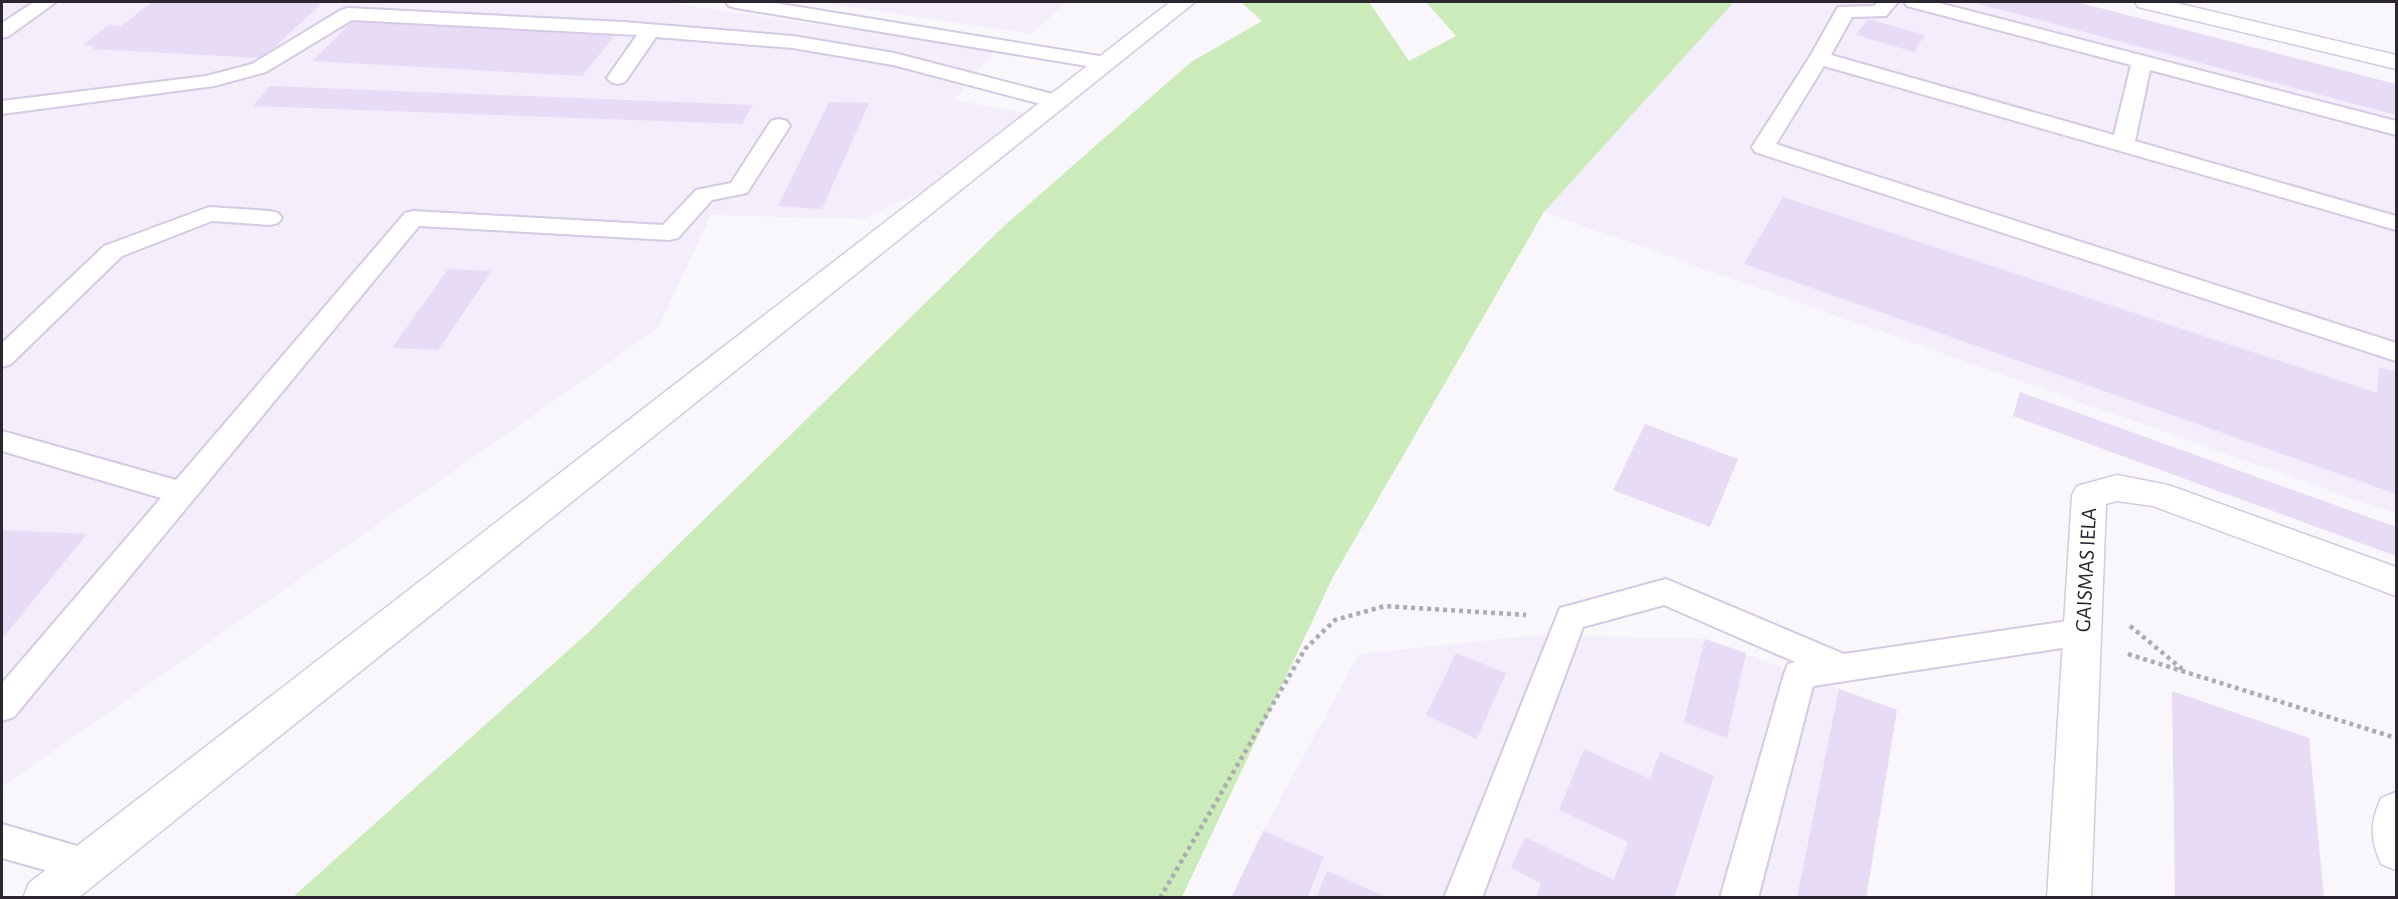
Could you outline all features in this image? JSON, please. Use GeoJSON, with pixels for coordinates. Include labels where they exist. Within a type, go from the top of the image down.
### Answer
{"type":"FeatureCollection","features":[{"type":"Feature","properties":{"kind":"street"},"geometry":{"type":"LineString","coordinates":[[44,897],[88,865],[1184,2]]}},
{"type":"Feature","properties":{"kind":"street"},"geometry":{"type":"LineString","coordinates":[[2146,2],[2397,62]]}},
{"type":"Feature","properties":{"kind":"street","name":"GAISMAS IELA"},"geometry":{"type":"LineString","coordinates":[[2069,897],[2089,495],[2117,488],[2156,494],[2397,582]]}},
{"type":"Feature","properties":{"kind":"street"},"geometry":{"type":"LineString","coordinates":[[2397,811],[2392,823],[2397,850]]}},
{"type":"Feature","properties":{"kind":"lane"},"geometry":{"type":"LineString","coordinates":[[2,32],[46,2]]}},
{"type":"Feature","properties":{"kind":"lane"},"geometry":{"type":"LineString","coordinates":[[736,2],[1105,63]]}},
{"type":"Feature","properties":{"kind":"lane"},"geometry":{"type":"LineString","coordinates":[[1888,2],[1879,12],[1845,11],[1819,58],[1763,147],[2397,352]]}},
{"type":"Feature","properties":{"kind":"lane"},"geometry":{"type":"LineString","coordinates":[[1914,2],[2397,129]]}},
{"type":"Feature","properties":{"kind":"lane"},"geometry":{"type":"LineString","coordinates":[[2,108],[207,82],[259,68],[348,14],[650,31],[793,42],[894,59],[1056,102]]}},
{"type":"Feature","properties":{"kind":"lane"},"geometry":{"type":"LineString","coordinates":[[618,78],[650,31]]}},
{"type":"Feature","properties":{"kind":"lane"},"geometry":{"type":"LineString","coordinates":[[1819,58],[2397,223]]}},
{"type":"Feature","properties":{"kind":"lane"},"geometry":{"type":"LineString","coordinates":[[2123,145],[2142,62]]}},
{"type":"Feature","properties":{"kind":"lane"},"geometry":{"type":"LineString","coordinates":[[2,707],[413,218],[669,233],[704,195],[739,188],[779,126]]}},
{"type":"Feature","properties":{"kind":"lane"},"geometry":{"type":"LineString","coordinates":[[2,358],[113,251],[209,214],[270,218]]}},
{"type":"Feature","properties":{"kind":"lane"},"geometry":{"type":"LineString","coordinates":[[2,441],[182,493]]}},
{"type":"Feature","properties":{"kind":"lane"},"geometry":{"type":"LineString","coordinates":[[1463,897],[1571,617],[1666,592],[1843,668]]}},
{"type":"Feature","properties":{"kind":"lane"},"geometry":{"type":"LineString","coordinates":[[1739,897],[1800,674],[2082,636]]}},
{"type":"Feature","properties":{"kind":"lane"},"geometry":{"type":"LineString","coordinates":[[2,841],[88,865]]}},
{"type":"Feature","properties":{"kind":"path"},"geometry":{"type":"LineString","coordinates":[[2085,588],[2184,672]]}},
{"type":"Feature","properties":{"kind":"path"},"geometry":{"type":"LineString","coordinates":[[1160,897],[1305,649],[1335,620],[1386,606],[1571,617]]}},
{"type":"Feature","properties":{"kind":"path"},"geometry":{"type":"LineString","coordinates":[[2082,636],[2184,672],[2397,738]]}},
{"type":"Feature","properties":{"kind":"shaded area"},"geometry":{"type":"Polygon","coordinates":[[[2,2],[664,2],[995,51],[954,100],[1025,113],[932,187],[863,219],[711,215],[658,328],[2,787],[2,2]]]}},
{"type":"Feature","properties":{"kind":"shaded area"},"geometry":{"type":"Polygon","coordinates":[[[818,2],[1066,2],[1032,34],[818,2]]]}},
{"type":"Feature","properties":{"kind":"shaded area"},"geometry":{"type":"Polygon","coordinates":[[[1734,2],[2076,2],[2396,84],[2396,514],[1544,212],[1734,2]]]}},
{"type":"Feature","properties":{"kind":"shaded area"},"geometry":{"type":"Polygon","coordinates":[[[1537,635],[1705,639],[1897,710],[1866,897],[1231,898],[1263,831],[1359,654],[1537,635]]]}},
{"type":"Feature","properties":{"kind":"green space"},"geometry":{"type":"Polygon","coordinates":[[[1241,2],[1369,2],[1409,61],[1456,36],[1426,2],[1734,2],[1544,212],[1333,577],[1182,897],[293,897],[591,630],[1004,226],[1191,62],[1262,21],[1241,2]]]}},
{"type":"Feature","properties":{"kind":"building"},"geometry":{"type":"Polygon","coordinates":[[[152,2],[323,2],[263,58],[92,49],[96,46],[83,45],[108,25],[121,26],[152,2]]]}},
{"type":"Feature","properties":{"kind":"building"},"geometry":{"type":"Polygon","coordinates":[[[1972,2],[2076,2],[2396,84],[2396,115],[1972,2]]]}},
{"type":"Feature","properties":{"kind":"building"},"geometry":{"type":"Polygon","coordinates":[[[1868,19],[1925,35],[1914,52],[1856,35],[1868,19]]]}},
{"type":"Feature","properties":{"kind":"building"},"geometry":{"type":"Polygon","coordinates":[[[353,21],[614,36],[582,76],[312,61],[353,21]]]}},
{"type":"Feature","properties":{"kind":"building"},"geometry":{"type":"Polygon","coordinates":[[[270,86],[753,105],[742,124],[253,106],[270,86]]]}},
{"type":"Feature","properties":{"kind":"building"},"geometry":{"type":"Polygon","coordinates":[[[829,102],[869,103],[822,209],[778,206],[829,102]]]}},
{"type":"Feature","properties":{"kind":"building"},"geometry":{"type":"Polygon","coordinates":[[[1783,197],[2377,393],[2379,367],[2396,372],[2396,494],[1744,264],[1783,197]]]}},
{"type":"Feature","properties":{"kind":"building"},"geometry":{"type":"Polygon","coordinates":[[[448,269],[492,271],[438,350],[392,348],[448,269]]]}},
{"type":"Feature","properties":{"kind":"building"},"geometry":{"type":"Polygon","coordinates":[[[2020,392],[2396,527],[2396,556],[2013,416],[2020,392]]]}},
{"type":"Feature","properties":{"kind":"building"},"geometry":{"type":"Polygon","coordinates":[[[1645,424],[1738,459],[1710,527],[1613,490],[1645,424]]]}},
{"type":"Feature","properties":{"kind":"building"},"geometry":{"type":"Polygon","coordinates":[[[2,530],[87,534],[2,639],[2,530]]]}},
{"type":"Feature","properties":{"kind":"building"},"geometry":{"type":"Polygon","coordinates":[[[1705,639],[1746,653],[1727,738],[1684,722],[1705,639]]]}},
{"type":"Feature","properties":{"kind":"building"},"geometry":{"type":"Polygon","coordinates":[[[1456,653],[1506,673],[1477,739],[1426,715],[1456,653]]]}},
{"type":"Feature","properties":{"kind":"building"},"geometry":{"type":"Polygon","coordinates":[[[1839,689],[1897,710],[1866,898],[1797,898],[1839,689]]]}},
{"type":"Feature","properties":{"kind":"building"},"geometry":{"type":"Polygon","coordinates":[[[2172,691],[2309,738],[2324,898],[2175,898],[2172,691]]]}},
{"type":"Feature","properties":{"kind":"building"},"geometry":{"type":"Polygon","coordinates":[[[1584,749],[1650,779],[1660,752],[1714,776],[1674,898],[1536,898],[1541,883],[1511,868],[1525,837],[1614,880],[1628,842],[1559,810],[1584,749]]]}},
{"type":"Feature","properties":{"kind":"building"},"geometry":{"type":"Polygon","coordinates":[[[1263,831],[1324,857],[1307,898],[1231,898],[1263,831]]]}},
{"type":"Feature","properties":{"kind":"building"},"geometry":{"type":"Polygon","coordinates":[[[1327,871],[1384,896],[1384,898],[1316,898],[1327,871]]]}}]}
